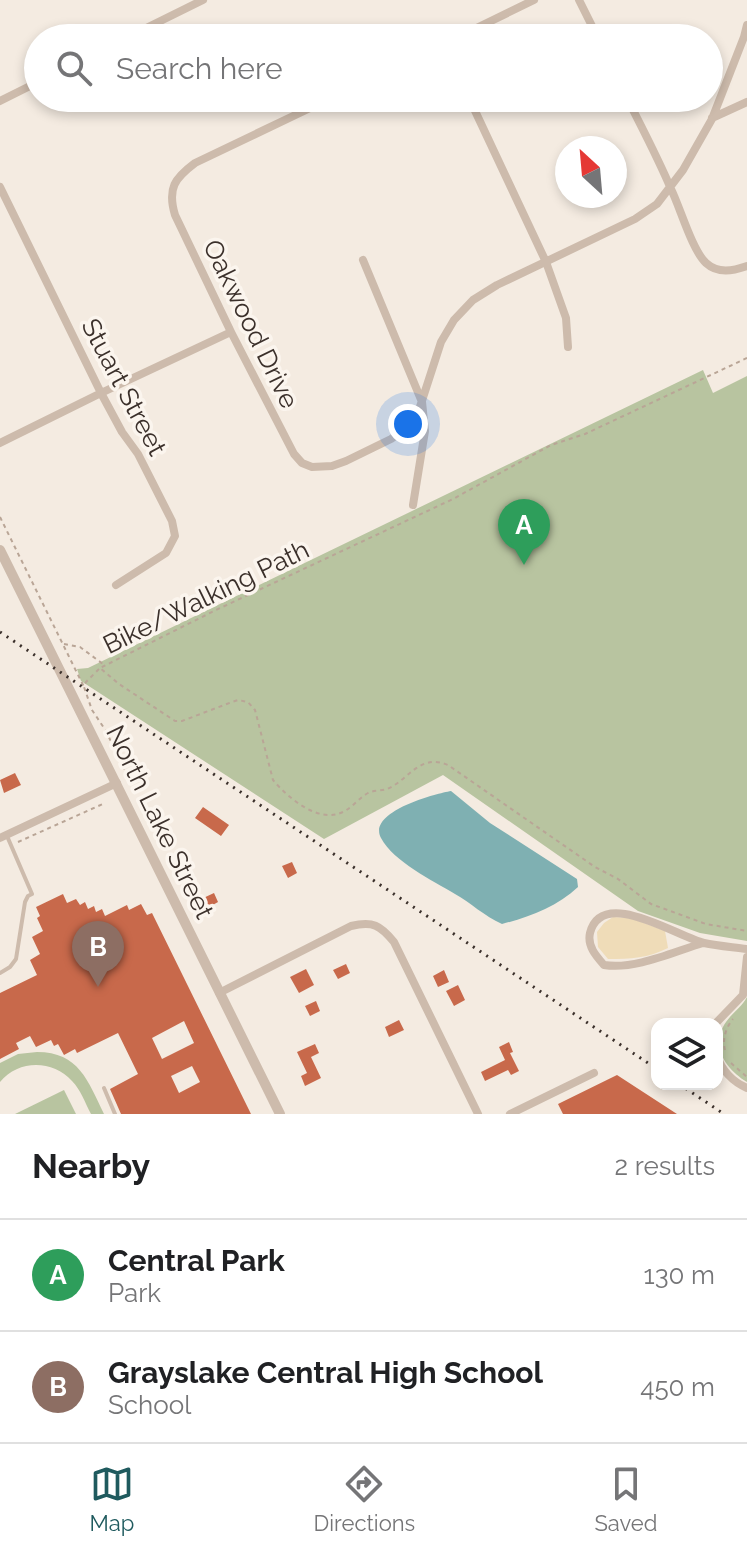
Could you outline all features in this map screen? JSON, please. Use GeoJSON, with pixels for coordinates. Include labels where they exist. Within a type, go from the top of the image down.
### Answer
{"type":"FeatureCollection","features":[{"type":"Feature","properties":{"kind":"street"},"geometry":{"type":"LineString","coordinates":[[154,24],[203,0]]}},
{"type":"Feature","properties":{"kind":"street"},"geometry":{"type":"LineString","coordinates":[[485,24],[534,0]]}},
{"type":"Feature","properties":{"kind":"street"},"geometry":{"type":"LineString","coordinates":[[579,0],[591,24]]}},
{"type":"Feature","properties":{"kind":"street"},"geometry":{"type":"LineString","coordinates":[[723,91],[747,25]]}},
{"type":"Feature","properties":{"kind":"street"},"geometry":{"type":"LineString","coordinates":[[0,101],[24,89]]}},
{"type":"Feature","properties":{"kind":"street"},"geometry":{"type":"LineString","coordinates":[[712,119],[747,102]]}},
{"type":"Feature","properties":{"kind":"street","name":"Oakwood Drive"},"geometry":{"type":"LineString","coordinates":[[302,112],[195,163],[180,175],[171,197],[175,215],[231,332],[294,454],[302,463],[312,467],[332,466],[391,439],[407,428],[417,416],[422,402]]}},
{"type":"Feature","properties":{"kind":"street"},"geometry":{"type":"LineString","coordinates":[[476,112],[546,262],[566,318],[568,347]]}},
{"type":"Feature","properties":{"kind":"street"},"geometry":{"type":"LineString","coordinates":[[634,112],[671,187],[699,254],[706,263],[722,270],[731,271],[747,266]]}},
{"type":"Feature","properties":{"kind":"street"},"geometry":{"type":"LineString","coordinates":[[422,402],[441,342],[454,320],[473,300],[497,285],[635,219],[657,204],[683,170],[715,112]]}},
{"type":"Feature","properties":{"kind":"street","name":"Stuart Street"},"geometry":{"type":"LineString","coordinates":[[0,187],[101,393],[172,521],[175,536],[166,553],[116,585]]}},
{"type":"Feature","properties":{"kind":"street"},"geometry":{"type":"LineString","coordinates":[[363,260],[422,402],[425,431],[413,505]]}},
{"type":"Feature","properties":{"kind":"street"},"geometry":{"type":"LineString","coordinates":[[0,443],[231,332]]}},
{"type":"Feature","properties":{"kind":"street","name":"North Lake Street"},"geometry":{"type":"LineString","coordinates":[[0,550],[280,1114]]}},
{"type":"Feature","properties":{"kind":"street"},"geometry":{"type":"LineString","coordinates":[[3,836],[117,783]]}},
{"type":"Feature","properties":{"kind":"street"},"geometry":{"type":"LineString","coordinates":[[703,943],[615,967],[604,965],[589,941],[594,923],[601,917],[626,913],[703,943],[747,949]]}},
{"type":"Feature","properties":{"kind":"street"},"geometry":{"type":"LineString","coordinates":[[219,993],[351,926],[363,923],[384,929],[394,942],[478,1114]]}},
{"type":"Feature","properties":{"kind":"street"},"geometry":{"type":"LineString","coordinates":[[721,1018],[743,995],[747,957]]}},
{"type":"Feature","properties":{"kind":"street"},"geometry":{"type":"LineString","coordinates":[[723,1070],[747,1088]]}},
{"type":"Feature","properties":{"kind":"street"},"geometry":{"type":"LineString","coordinates":[[510,1114],[594,1073]]}},
{"type":"Feature","properties":{"kind":"lane"},"geometry":{"type":"LineString","coordinates":[[0,973],[16,959],[25,902],[32,894],[11,845],[3,836]]}},
{"type":"Feature","properties":{"kind":"lane"},"geometry":{"type":"LineString","coordinates":[[104,1088],[115,1114]]}},
{"type":"Feature","properties":{"kind":"path","name":"Bike/Walking Path"},"geometry":{"type":"LineString","coordinates":[[747,358],[585,434],[551,445],[453,499],[102,666],[119,684],[175,721],[238,700],[248,702],[255,710],[273,780],[322,816],[341,813],[368,793],[389,788],[418,767],[438,761],[651,904],[706,924],[747,931]]}},
{"type":"Feature","properties":{"kind":"path"},"geometry":{"type":"LineString","coordinates":[[0,517],[84,687],[92,710],[106,731],[133,788]]}},
{"type":"Feature","properties":{"kind":"path"},"geometry":{"type":"LineString","coordinates":[[63,643],[80,647],[102,666],[84,687]]}},
{"type":"Feature","properties":{"kind":"path"},"geometry":{"type":"LineString","coordinates":[[66,650],[68,646]]}},
{"type":"Feature","properties":{"kind":"path"},"geometry":{"type":"LineString","coordinates":[[11,845],[105,803]]}},
{"type":"Feature","properties":{"kind":"path"},"geometry":{"type":"LineString","coordinates":[[736,1016],[729,1024],[723,1043],[727,1059],[747,1077]]}},
{"type":"Feature","properties":{"kind":"green space"},"geometry":{"type":"Polygon","coordinates":[[[703,370],[713,393],[747,376],[747,941],[700,933],[638,911],[443,775],[324,839],[81,681],[77,669],[88,668],[703,370]]]}},
{"type":"Feature","properties":{"kind":"green space"},"geometry":{"type":"Polygon","coordinates":[[[747,997],[747,1082],[732,1071],[723,1058],[723,1027],[747,997]]]}},
{"type":"Feature","properties":{"kind":"green space"},"geometry":{"type":"Polygon","coordinates":[[[51,1053],[72,1063],[87,1080],[104,1114],[91,1114],[72,1081],[46,1066],[17,1069],[0,1082],[0,1063],[18,1054],[51,1053]]]}},
{"type":"Feature","properties":{"kind":"green space"},"geometry":{"type":"Polygon","coordinates":[[[64,1090],[76,1114],[15,1114],[64,1090]]]}},
{"type":"Feature","properties":{"kind":"sand"},"geometry":{"type":"Polygon","coordinates":[[[613,917],[631,918],[665,931],[668,948],[639,957],[608,959],[598,947],[597,932],[613,917]]]}},
{"type":"Feature","properties":{"kind":"water"},"geometry":{"type":"Polygon","coordinates":[[[451,791],[490,823],[577,879],[578,887],[542,910],[502,924],[404,863],[381,838],[379,829],[384,820],[404,806],[451,791]]]}},
{"type":"Feature","properties":{"kind":"building"},"geometry":{"type":"Polygon","coordinates":[[[15,773],[21,785],[4,793],[0,780],[15,773]]]}},
{"type":"Feature","properties":{"kind":"building"},"geometry":{"type":"Polygon","coordinates":[[[203,807],[229,825],[221,836],[195,818],[203,807]]]}},
{"type":"Feature","properties":{"kind":"building"},"geometry":{"type":"Polygon","coordinates":[[[292,862],[297,873],[288,878],[282,866],[292,862]]]}},
{"type":"Feature","properties":{"kind":"building"},"geometry":{"type":"Polygon","coordinates":[[[214,893],[218,902],[204,910],[199,900],[214,893]]]}},
{"type":"Feature","properties":{"kind":"building"},"geometry":{"type":"Polygon","coordinates":[[[63,894],[67,903],[76,899],[80,905],[85,902],[88,909],[94,906],[96,912],[102,909],[105,916],[127,905],[129,910],[141,904],[147,915],[152,913],[251,1114],[121,1114],[110,1089],[138,1074],[118,1033],[77,1053],[75,1049],[64,1055],[58,1044],[54,1046],[51,1040],[36,1047],[30,1036],[16,1043],[19,1049],[0,1059],[0,993],[37,975],[30,960],[40,954],[32,937],[43,931],[36,907],[63,894]],[[184,1021],[152,1038],[162,1059],[194,1043],[184,1021]],[[192,1066],[171,1076],[179,1093],[200,1082],[192,1066]]]}},
{"type":"Feature","properties":{"kind":"building"},"geometry":{"type":"Polygon","coordinates":[[[346,964],[350,973],[338,979],[333,970],[346,964]]]}},
{"type":"Feature","properties":{"kind":"building"},"geometry":{"type":"Polygon","coordinates":[[[306,969],[314,985],[299,993],[290,977],[306,969]]]}},
{"type":"Feature","properties":{"kind":"building"},"geometry":{"type":"Polygon","coordinates":[[[444,970],[449,982],[438,987],[433,976],[444,970]]]}},
{"type":"Feature","properties":{"kind":"building"},"geometry":{"type":"Polygon","coordinates":[[[458,985],[465,1000],[454,1006],[446,991],[458,985]]]}},
{"type":"Feature","properties":{"kind":"building"},"geometry":{"type":"Polygon","coordinates":[[[316,1001],[320,1011],[310,1016],[305,1006],[316,1001]]]}},
{"type":"Feature","properties":{"kind":"building"},"geometry":{"type":"Polygon","coordinates":[[[399,1020],[404,1030],[389,1037],[385,1027],[399,1020]]]}},
{"type":"Feature","properties":{"kind":"building"},"geometry":{"type":"Polygon","coordinates":[[[509,1042],[513,1052],[510,1053],[519,1071],[511,1075],[508,1070],[485,1081],[481,1072],[505,1060],[499,1047],[509,1042]]]}},
{"type":"Feature","properties":{"kind":"building"},"geometry":{"type":"Polygon","coordinates":[[[315,1044],[319,1053],[311,1057],[321,1078],[305,1086],[301,1076],[307,1073],[297,1052],[315,1044]]]}},
{"type":"Feature","properties":{"kind":"building"},"geometry":{"type":"Polygon","coordinates":[[[617,1075],[677,1114],[563,1114],[558,1104],[617,1075]]]}},
{"type":"Feature","properties":{"kind":"railway"},"geometry":{"type":"LineString","coordinates":[[0,632],[651,1065]]}},
{"type":"Feature","properties":{"kind":"railway"},"geometry":{"type":"LineString","coordinates":[[688,1090],[724,1114]]}},
{"type":"Feature","properties":{"kind":"place","name":"Central Park"},"geometry":{"type":"Point","coordinates":[524,565]}},
{"type":"Feature","properties":{"kind":"place","name":"Grayslake Central High School"},"geometry":{"type":"Point","coordinates":[98,987]}}]}
